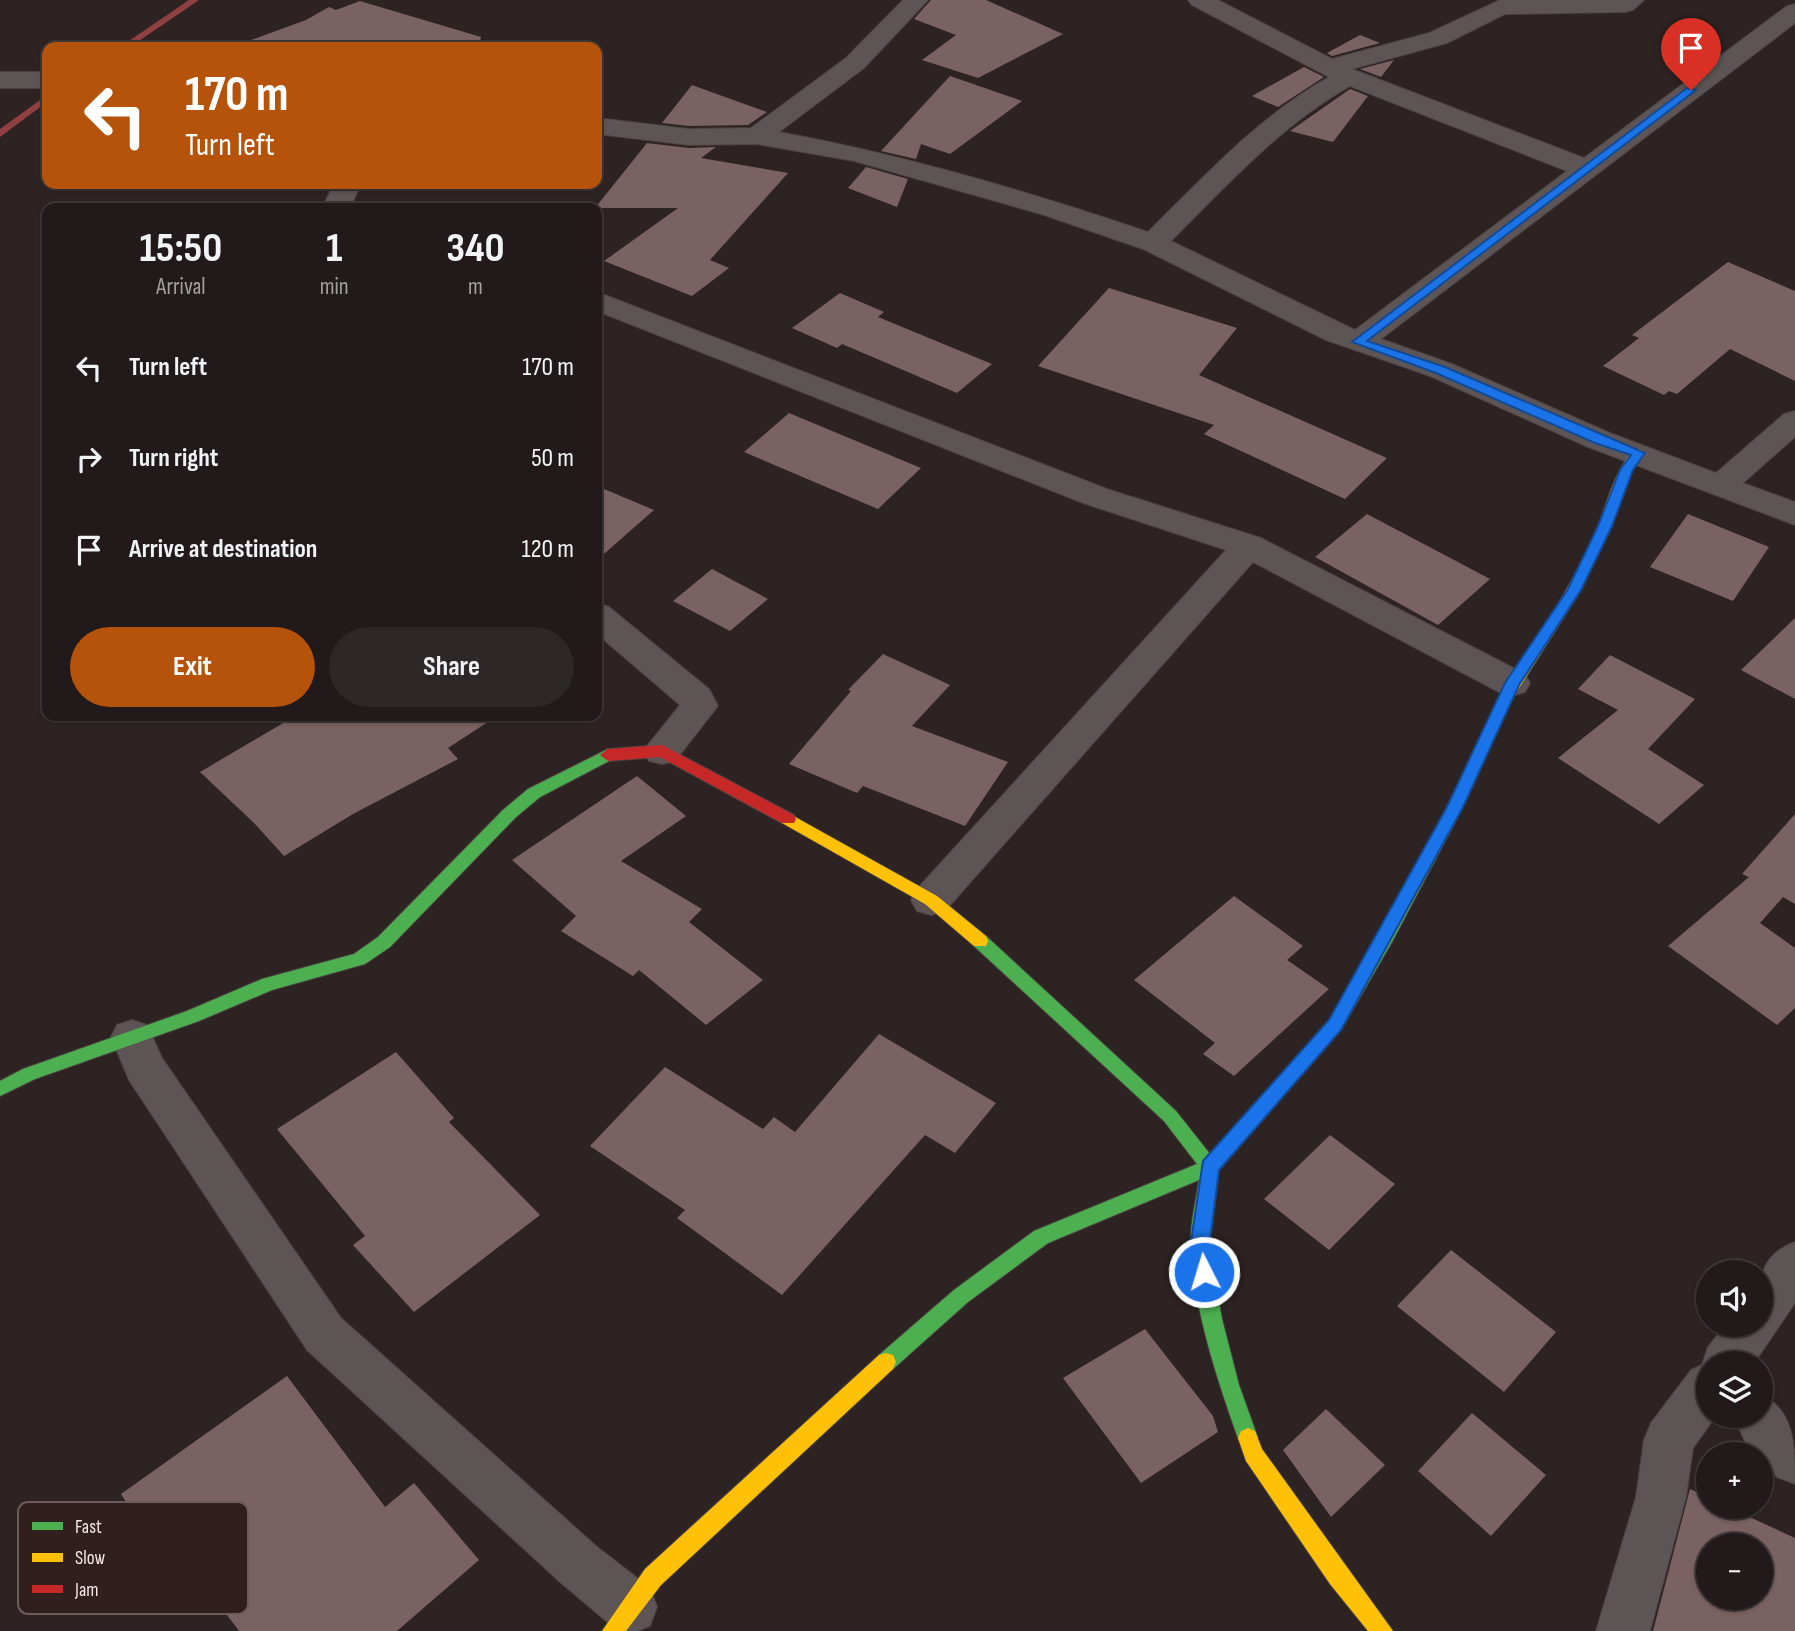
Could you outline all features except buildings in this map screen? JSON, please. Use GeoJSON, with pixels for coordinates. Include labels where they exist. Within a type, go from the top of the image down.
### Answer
{"type":"FeatureCollection","features":[{"type":"Feature","properties":{"kind":"street"},"geometry":{"type":"LineString","coordinates":[[757,136],[855,63],[916,0]]}},
{"type":"Feature","properties":{"kind":"street"},"geometry":{"type":"LineString","coordinates":[[1200,0],[1339,72],[1587,169]]}},
{"type":"Feature","properties":{"kind":"street"},"geometry":{"type":"LineString","coordinates":[[1153,243],[1287,113],[1316,93],[1339,72],[1438,38],[1502,7],[1625,5],[1632,0]]}},
{"type":"Feature","properties":{"kind":"street"},"geometry":{"type":"LineString","coordinates":[[1358,342],[1795,11]]}},
{"type":"Feature","properties":{"kind":"street"},"geometry":{"type":"LineString","coordinates":[[0,80],[42,80]]}},
{"type":"Feature","properties":{"kind":"street"},"geometry":{"type":"LineString","coordinates":[[602,127],[688,137],[757,136],[858,154],[1051,208],[1153,243],[1337,334],[1441,370],[1599,440],[1795,514]]}},
{"type":"Feature","properties":{"kind":"street"},"geometry":{"type":"LineString","coordinates":[[602,303],[1095,496],[1249,546],[1512,683]]}},
{"type":"Feature","properties":{"kind":"street"},"geometry":{"type":"LineString","coordinates":[[1721,485],[1795,421]]}},
{"type":"Feature","properties":{"kind":"street"},"geometry":{"type":"LineString","coordinates":[[132,1037],[144,1068],[324,1335],[578,1564],[622,1619],[653,1577],[849,1395],[961,1296],[1041,1237],[1210,1167],[1335,1025],[1455,807],[1512,683],[1574,590],[1605,526],[1626,470],[1639,453]]}},
{"type":"Feature","properties":{"kind":"street"},"geometry":{"type":"LineString","coordinates":[[930,901],[1249,546]]}},
{"type":"Feature","properties":{"kind":"street"},"geometry":{"type":"LineString","coordinates":[[602,619],[696,698],[700,706],[662,751]]}},
{"type":"Feature","properties":{"kind":"street"},"geometry":{"type":"LineString","coordinates":[[0,1089],[29,1074],[268,984],[359,959],[384,942],[509,814],[534,793],[608,755],[662,751],[736,789],[930,901],[968,930],[1170,1116],[1210,1167],[1200,1248],[1212,1319],[1253,1454],[1338,1576],[1382,1631]]}},
{"type":"Feature","properties":{"kind":"street"},"geometry":{"type":"LineString","coordinates":[[1773,1296],[1795,1263]]}},
{"type":"Feature","properties":{"kind":"street"},"geometry":{"type":"LineString","coordinates":[[1623,1631],[1661,1497],[1669,1440],[1696,1404]]}},
{"type":"Feature","properties":{"kind":"street"},"geometry":{"type":"LineString","coordinates":[[1766,1428],[1795,1460]]}},
{"type":"Feature","properties":{"kind":"waterway"},"geometry":{"type":"LineString","coordinates":[[132,42],[195,0]]}},
{"type":"Feature","properties":{"kind":"waterway"},"geometry":{"type":"LineString","coordinates":[[0,134],[42,102]]}},
{"type":"Feature","properties":{"kind":"traffic: fast"},"geometry":{"type":"LineString","coordinates":[[886,1362],[961,1296],[1041,1237],[1210,1167],[1335,1025],[1387,935],[1455,807],[1507,695]]}},
{"type":"Feature","properties":{"kind":"traffic: fast"},"geometry":{"type":"LineString","coordinates":[[0,1089],[29,1074],[193,1016],[268,984],[359,959],[384,942],[509,814],[534,793],[608,755]]}},
{"type":"Feature","properties":{"kind":"traffic: fast"},"geometry":{"type":"LineString","coordinates":[[980,941],[1170,1116],[1210,1167],[1200,1248],[1212,1319],[1229,1385],[1248,1438]]}},
{"type":"Feature","properties":{"kind":"traffic: slow"},"geometry":{"type":"LineString","coordinates":[[1507,695],[1574,590],[1605,526],[1626,470],[1639,453]]}},
{"type":"Feature","properties":{"kind":"traffic: slow"},"geometry":{"type":"LineString","coordinates":[[788,819],[931,900],[980,941]]}},
{"type":"Feature","properties":{"kind":"traffic: slow"},"geometry":{"type":"LineString","coordinates":[[613,1631],[653,1577],[886,1362]]}},
{"type":"Feature","properties":{"kind":"traffic: slow"},"geometry":{"type":"LineString","coordinates":[[1248,1438],[1253,1454],[1338,1576],[1382,1631]]}},
{"type":"Feature","properties":{"kind":"traffic: jam"},"geometry":{"type":"LineString","coordinates":[[608,755],[662,751],[788,819]]}},
{"type":"Feature","properties":{"kind":"route"},"geometry":{"type":"LineString","coordinates":[[1204,1272],[1200,1248],[1210,1167],[1335,1025],[1455,807],[1512,683],[1574,590],[1605,526],[1626,470],[1639,453],[1599,440],[1441,370],[1358,342],[1691,90]]}}]}
